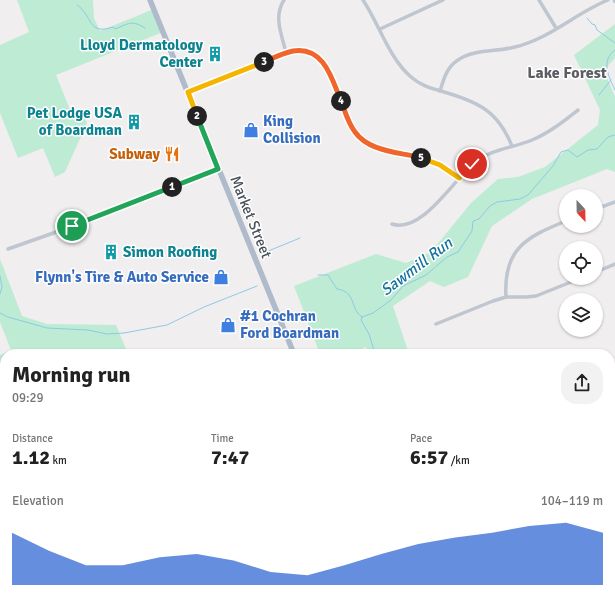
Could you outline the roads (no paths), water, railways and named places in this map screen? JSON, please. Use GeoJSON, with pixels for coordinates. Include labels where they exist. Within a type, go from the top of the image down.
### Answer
{"type":"FeatureCollection","features":[{"type":"Feature","properties":{"kind":"main road","name":"Market Street"},"geometry":{"type":"LineString","coordinates":[[150,0],[292,349]]}},
{"type":"Feature","properties":{"kind":"street"},"geometry":{"type":"LineString","coordinates":[[284,0],[279,9],[278,18],[286,53]]}},
{"type":"Feature","properties":{"kind":"street"},"geometry":{"type":"LineString","coordinates":[[363,0],[398,62],[407,74],[422,84],[472,101],[486,109],[501,124],[512,146]]}},
{"type":"Feature","properties":{"kind":"street"},"geometry":{"type":"LineString","coordinates":[[380,29],[443,0]]}},
{"type":"Feature","properties":{"kind":"street"},"geometry":{"type":"LineString","coordinates":[[539,0],[556,28]]}},
{"type":"Feature","properties":{"kind":"street"},"geometry":{"type":"LineString","coordinates":[[440,91],[448,70],[461,58],[472,54],[521,46],[542,37],[589,9],[608,0]]}},
{"type":"Feature","properties":{"kind":"street"},"geometry":{"type":"LineString","coordinates":[[188,92],[286,53],[303,51],[316,56],[324,63],[329,71],[350,124],[364,141],[372,146],[432,162],[459,178]]}},
{"type":"Feature","properties":{"kind":"street"},"geometry":{"type":"LineString","coordinates":[[392,224],[404,226],[420,217],[434,206],[459,178],[483,157],[541,136],[578,110]]}},
{"type":"Feature","properties":{"kind":"street"},"geometry":{"type":"LineString","coordinates":[[8,249],[96,218],[218,169]]}},
{"type":"Feature","properties":{"kind":"street"},"geometry":{"type":"LineString","coordinates":[[603,206],[615,202]]}},
{"type":"Feature","properties":{"kind":"street"},"geometry":{"type":"LineString","coordinates":[[506,297],[506,272],[516,251],[533,235],[559,224]]}},
{"type":"Feature","properties":{"kind":"street"},"geometry":{"type":"LineString","coordinates":[[603,269],[615,264]]}},
{"type":"Feature","properties":{"kind":"street"},"geometry":{"type":"LineString","coordinates":[[436,324],[506,297],[531,297],[563,285]]}},
{"type":"Feature","properties":{"kind":"waterway"},"geometry":{"type":"LineString","coordinates":[[77,5],[86,14],[94,27],[99,29],[113,27],[115,29],[131,23],[145,28]]}},
{"type":"Feature","properties":{"kind":"waterway"},"geometry":{"type":"LineString","coordinates":[[587,18],[592,24],[595,25],[597,30],[615,43]]}},
{"type":"Feature","properties":{"kind":"waterway","name":"Sawmill Run"},"geometry":{"type":"LineString","coordinates":[[615,50],[610,54],[607,64],[608,75],[615,90]]}},
{"type":"Feature","properties":{"kind":"waterway"},"geometry":{"type":"LineString","coordinates":[[599,95],[611,80]]}},
{"type":"Feature","properties":{"kind":"waterway","name":"Sawmill Run"},"geometry":{"type":"LineString","coordinates":[[362,317],[373,313],[391,300],[403,286],[426,275],[447,257],[458,252],[472,231],[473,221],[479,219],[490,206],[497,202],[520,199],[528,195],[553,166],[561,152],[568,150],[577,157],[588,150],[597,149],[608,137],[615,135]]}},
{"type":"Feature","properties":{"kind":"waterway","name":"Sawmill Run"},"geometry":{"type":"LineString","coordinates":[[261,254],[300,238]]}},
{"type":"Feature","properties":{"kind":"waterway","name":"Sawmill Run"},"geometry":{"type":"LineString","coordinates":[[318,275],[328,275],[337,289],[348,293],[355,309],[362,317]]}},
{"type":"Feature","properties":{"kind":"waterway","name":"Sawmill Run"},"geometry":{"type":"LineString","coordinates":[[0,276],[2,287],[0,294]]}},
{"type":"Feature","properties":{"kind":"waterway","name":"Sawmill Run"},"geometry":{"type":"LineString","coordinates":[[0,313],[8,317],[47,328],[88,330],[107,334],[124,333],[167,325],[204,307],[257,286]]}},
{"type":"Feature","properties":{"kind":"waterway"},"geometry":{"type":"LineString","coordinates":[[362,317],[361,320],[369,334],[374,349]]}},
{"type":"Feature","properties":{"kind":"place","name":"Lloyd Dermatology Center"},"geometry":{"type":"Point","coordinates":[215,54]}},
{"type":"Feature","properties":{"kind":"place","name":"Pet Lodge USA of Boardman"},"geometry":{"type":"Point","coordinates":[134,122]}},
{"type":"Feature","properties":{"kind":"place","name":"King Collision"},"geometry":{"type":"Point","coordinates":[251,130]}},
{"type":"Feature","properties":{"kind":"place","name":"Subway"},"geometry":{"type":"Point","coordinates":[172,154]}},
{"type":"Feature","properties":{"kind":"place","name":"Simon Roofing"},"geometry":{"type":"Point","coordinates":[111,252]}},
{"type":"Feature","properties":{"kind":"place","name":"Flynn's Tire & Auto Service"},"geometry":{"type":"Point","coordinates":[221,277]}},
{"type":"Feature","properties":{"kind":"place","name":"#1 Cochran Ford Boardman"},"geometry":{"type":"Point","coordinates":[228,325]}},
{"type":"Feature","properties":{"kind":"district","name":"Lake Forest"},"geometry":{"type":"Point","coordinates":[567,72]}}]}
